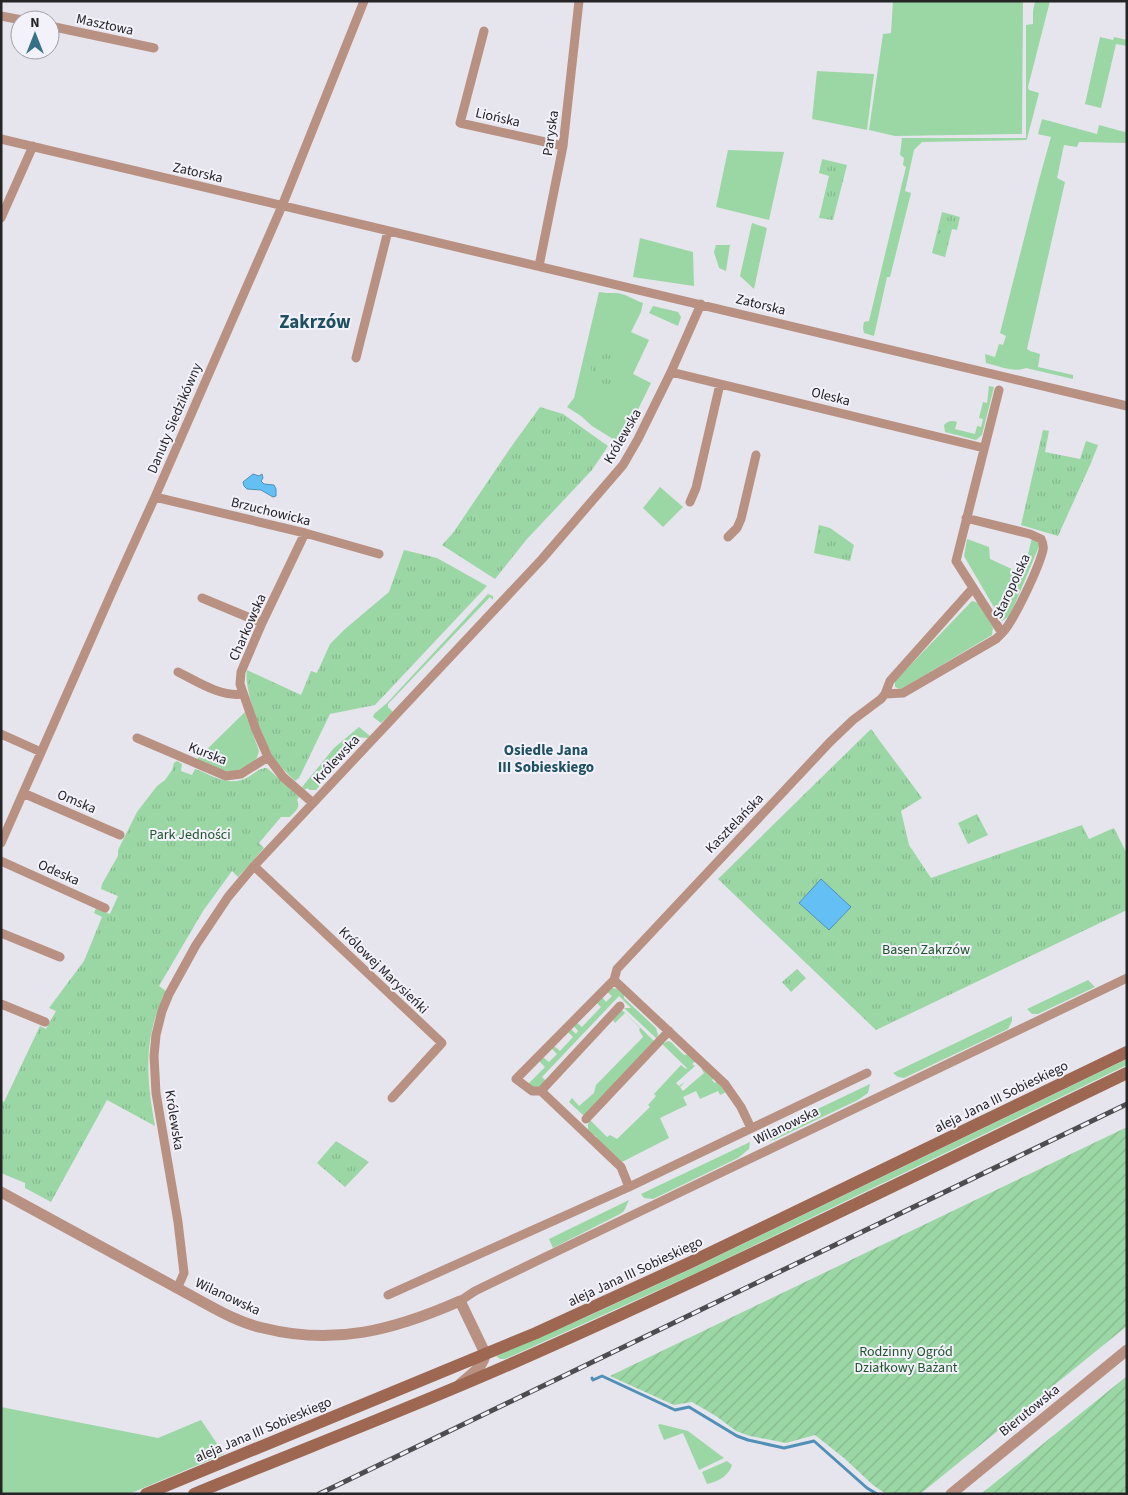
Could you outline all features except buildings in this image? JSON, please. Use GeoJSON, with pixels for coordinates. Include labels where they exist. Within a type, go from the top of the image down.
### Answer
{"type":"FeatureCollection","features":[{"type":"Feature","properties":{"kind":"main road","name":"aleja Jana III Sobieskiego"},"geometry":{"type":"LineString","coordinates":[[146,1494],[536,1333],[689,1263],[1127,1052]]}},
{"type":"Feature","properties":{"kind":"main road"},"geometry":{"type":"LineString","coordinates":[[194,1494],[531,1356],[696,1280],[1127,1073]]}},
{"type":"Feature","properties":{"kind":"street","name":"Danuty Siedzikówny"},"geometry":{"type":"LineString","coordinates":[[1,843],[282,206],[364,1]]}},
{"type":"Feature","properties":{"kind":"street","name":"Paryska"},"geometry":{"type":"LineString","coordinates":[[539,266],[563,146],[578,1]]}},
{"type":"Feature","properties":{"kind":"street","name":"Masztowa"},"geometry":{"type":"LineString","coordinates":[[60,28],[154,48]]}},
{"type":"Feature","properties":{"kind":"street","name":"Liońska"},"geometry":{"type":"LineString","coordinates":[[484,31],[460,123],[563,146]]}},
{"type":"Feature","properties":{"kind":"street","name":"Zatorska"},"geometry":{"type":"LineString","coordinates":[[1,139],[1127,406]]}},
{"type":"Feature","properties":{"kind":"street"},"geometry":{"type":"LineString","coordinates":[[1,218],[33,146]]}},
{"type":"Feature","properties":{"kind":"street"},"geometry":{"type":"LineString","coordinates":[[356,358],[388,231]]}},
{"type":"Feature","properties":{"kind":"street","name":"Królewska"},"geometry":{"type":"LineString","coordinates":[[177,1289],[184,1273],[156,1093],[154,1056],[156,1036],[162,1011],[169,994],[196,945],[228,897],[254,866],[542,559],[623,465],[671,372],[701,304]]}},
{"type":"Feature","properties":{"kind":"street","name":"Oleska"},"geometry":{"type":"LineString","coordinates":[[671,372],[984,448]]}},
{"type":"Feature","properties":{"kind":"street"},"geometry":{"type":"LineString","coordinates":[[690,502],[696,488],[720,384]]}},
{"type":"Feature","properties":{"kind":"street"},"geometry":{"type":"LineString","coordinates":[[885,694],[903,693],[996,639],[1002,633],[956,561],[999,390]]}},
{"type":"Feature","properties":{"kind":"street"},"geometry":{"type":"LineString","coordinates":[[728,537],[737,528],[741,519],[756,455]]}},
{"type":"Feature","properties":{"kind":"street","name":"Brzuchowicka"},"geometry":{"type":"LineString","coordinates":[[155,497],[379,554]]}},
{"type":"Feature","properties":{"kind":"street","name":"Staropolska"},"geometry":{"type":"LineString","coordinates":[[966,518],[1030,534],[1041,539],[1043,544],[1043,551],[1014,617],[1002,633]]}},
{"type":"Feature","properties":{"kind":"street","name":"Charkowska"},"geometry":{"type":"LineString","coordinates":[[305,534],[262,623],[241,672],[240,684],[268,758],[283,777],[313,803]]}},
{"type":"Feature","properties":{"kind":"street","name":"Kasztelańska"},"geometry":{"type":"LineString","coordinates":[[541,1091],[532,1091],[516,1079],[614,980],[617,969],[830,742],[885,694],[890,681],[973,588]]}},
{"type":"Feature","properties":{"kind":"street"},"geometry":{"type":"LineString","coordinates":[[202,598],[262,623]]}},
{"type":"Feature","properties":{"kind":"street"},"geometry":{"type":"LineString","coordinates":[[178,672],[221,693],[243,694]]}},
{"type":"Feature","properties":{"kind":"street"},"geometry":{"type":"LineString","coordinates":[[1,734],[41,752]]}},
{"type":"Feature","properties":{"kind":"street","name":"Kurska"},"geometry":{"type":"LineString","coordinates":[[137,738],[226,776],[241,774],[268,758]]}},
{"type":"Feature","properties":{"kind":"street","name":"Omska"},"geometry":{"type":"LineString","coordinates":[[23,793],[120,835]]}},
{"type":"Feature","properties":{"kind":"street","name":"Odeska"},"geometry":{"type":"LineString","coordinates":[[1,861],[106,908]]}},
{"type":"Feature","properties":{"kind":"street","name":"Królowej Marysieńki"},"geometry":{"type":"LineString","coordinates":[[254,866],[442,1043],[392,1098]]}},
{"type":"Feature","properties":{"kind":"street"},"geometry":{"type":"LineString","coordinates":[[1,933],[60,957]]}},
{"type":"Feature","properties":{"kind":"street","name":"Wilanowska"},"geometry":{"type":"LineString","coordinates":[[1,1192],[227,1315],[261,1328],[316,1336],[365,1333],[387,1328],[460,1301],[475,1291],[508,1275],[1127,978]]}},
{"type":"Feature","properties":{"kind":"street"},"geometry":{"type":"LineString","coordinates":[[614,980],[725,1084],[741,1107],[751,1128]]}},
{"type":"Feature","properties":{"kind":"street"},"geometry":{"type":"LineString","coordinates":[[1,1004],[45,1022]]}},
{"type":"Feature","properties":{"kind":"street"},"geometry":{"type":"LineString","coordinates":[[620,1006],[541,1091],[621,1167],[629,1187]]}},
{"type":"Feature","properties":{"kind":"street"},"geometry":{"type":"LineString","coordinates":[[586,1119],[669,1031]]}},
{"type":"Feature","properties":{"kind":"street"},"geometry":{"type":"LineString","coordinates":[[388,1295],[629,1187],[867,1073]]}},
{"type":"Feature","properties":{"kind":"street"},"geometry":{"type":"LineString","coordinates":[[456,1386],[481,1365],[485,1359],[485,1354],[460,1301]]}},
{"type":"Feature","properties":{"kind":"street","name":"Bierutowska"},"geometry":{"type":"LineString","coordinates":[[951,1494],[1127,1350]]}},
{"type":"Feature","properties":{"kind":"green space"},"geometry":{"type":"Polygon","coordinates":[[[893,1],[1023,1],[1022,134],[895,136],[869,130],[883,34],[891,33],[893,1]]]}},
{"type":"Feature","properties":{"kind":"green space"},"geometry":{"type":"Polygon","coordinates":[[[1035,1],[1050,1],[1028,87],[1029,90],[1039,93],[1027,139],[922,142],[914,150],[905,191],[911,193],[890,277],[887,277],[874,336],[864,333],[864,322],[869,321],[906,167],[903,165],[904,158],[900,155],[902,138],[1026,138],[1026,25],[1033,24],[1035,1]]]}},
{"type":"Feature","properties":{"kind":"green space"},"geometry":{"type":"Polygon","coordinates":[[[1100,37],[1113,40],[1114,37],[1127,40],[1127,46],[1116,44],[1101,108],[1085,104],[1100,37]]]}},
{"type":"Feature","properties":{"kind":"green space"},"geometry":{"type":"Polygon","coordinates":[[[817,71],[874,74],[867,130],[812,119],[817,71]]]}},
{"type":"Feature","properties":{"kind":"green space"},"geometry":{"type":"Polygon","coordinates":[[[1042,119],[1097,134],[1099,125],[1125,132],[1127,127],[1127,143],[1079,142],[1077,147],[1064,145],[1057,178],[1065,182],[1027,349],[1040,354],[1038,367],[1073,375],[1073,379],[1026,368],[1017,370],[986,363],[985,354],[995,357],[999,344],[1003,345],[1006,336],[1000,333],[1051,137],[1038,134],[1042,119]]]}},
{"type":"Feature","properties":{"kind":"green space"},"geometry":{"type":"Polygon","coordinates":[[[728,150],[784,152],[769,220],[716,207],[728,150]]]}},
{"type":"Feature","properties":{"kind":"green space"},"geometry":{"type":"Polygon","coordinates":[[[822,159],[847,165],[833,220],[819,218],[829,176],[819,173],[822,159]]]}},
{"type":"Feature","properties":{"kind":"green space"},"geometry":{"type":"Polygon","coordinates":[[[942,212],[960,217],[957,230],[952,229],[945,257],[932,253],[942,212]]]}},
{"type":"Feature","properties":{"kind":"green space"},"geometry":{"type":"Polygon","coordinates":[[[752,223],[767,228],[754,289],[740,276],[752,223]]]}},
{"type":"Feature","properties":{"kind":"green space"},"geometry":{"type":"Polygon","coordinates":[[[640,238],[693,252],[694,286],[633,277],[640,238]]]}},
{"type":"Feature","properties":{"kind":"green space"},"geometry":{"type":"Polygon","coordinates":[[[716,245],[730,245],[726,271],[719,268],[714,252],[716,245]]]}},
{"type":"Feature","properties":{"kind":"green space"},"geometry":{"type":"Polygon","coordinates":[[[599,292],[619,293],[643,303],[641,312],[631,332],[649,340],[633,374],[651,383],[621,444],[592,426],[567,407],[574,398],[599,292]]]}},
{"type":"Feature","properties":{"kind":"green space"},"geometry":{"type":"Polygon","coordinates":[[[653,306],[678,312],[681,317],[678,326],[649,313],[653,306]]]}},
{"type":"Feature","properties":{"kind":"green space"},"geometry":{"type":"Polygon","coordinates":[[[610,343],[617,349],[614,385],[607,396],[601,398],[595,387],[591,361],[597,348],[610,343]]]}},
{"type":"Feature","properties":{"kind":"green space"},"geometry":{"type":"Polygon","coordinates":[[[989,386],[994,387],[982,435],[976,440],[945,432],[944,425],[953,421],[957,422],[955,429],[975,434],[977,426],[981,427],[983,419],[979,418],[983,402],[987,403],[989,386]]]}},
{"type":"Feature","properties":{"kind":"green space"},"geometry":{"type":"Polygon","coordinates":[[[540,407],[563,414],[608,446],[592,470],[527,539],[495,579],[442,545],[453,533],[540,407]]]}},
{"type":"Feature","properties":{"kind":"green space"},"geometry":{"type":"Polygon","coordinates":[[[1043,430],[1049,431],[1045,452],[1080,459],[1086,441],[1098,445],[1058,536],[1021,525],[1043,430]]]}},
{"type":"Feature","properties":{"kind":"green space"},"geometry":{"type":"Polygon","coordinates":[[[660,487],[683,507],[663,527],[643,508],[660,487]]]}},
{"type":"Feature","properties":{"kind":"green space"},"geometry":{"type":"Polygon","coordinates":[[[819,525],[830,528],[854,545],[850,561],[814,553],[819,525]]]}},
{"type":"Feature","properties":{"kind":"green space"},"geometry":{"type":"Polygon","coordinates":[[[1032,538],[1040,544],[1010,616],[1002,621],[964,556],[967,539],[989,547],[990,559],[1014,570],[1025,567],[1032,538]]]}},
{"type":"Feature","properties":{"kind":"green space"},"geometry":{"type":"Polygon","coordinates":[[[404,550],[437,558],[487,586],[375,705],[330,714],[299,778],[295,781],[276,761],[265,740],[251,702],[247,670],[301,695],[311,671],[317,673],[330,644],[389,592],[404,550]]]}},
{"type":"Feature","properties":{"kind":"green space"},"geometry":{"type":"Polygon","coordinates":[[[488,594],[493,596],[493,600],[490,597],[388,704],[388,707],[393,712],[381,723],[373,717],[374,714],[387,703],[488,594]]]}},
{"type":"Feature","properties":{"kind":"green space"},"geometry":{"type":"Polygon","coordinates":[[[972,601],[979,603],[993,628],[992,635],[903,688],[895,687],[895,681],[972,601]]]}},
{"type":"Feature","properties":{"kind":"green space"},"geometry":{"type":"Polygon","coordinates":[[[245,712],[259,751],[257,758],[249,765],[234,771],[221,770],[196,760],[245,712]]]}},
{"type":"Feature","properties":{"kind":"green space"},"geometry":{"type":"Polygon","coordinates":[[[359,727],[370,736],[368,738],[357,737],[322,776],[321,784],[316,790],[307,788],[305,790],[302,787],[334,748],[359,727]]]}},
{"type":"Feature","properties":{"kind":"green space","name":"Basen Zakrzów"},"geometry":{"type":"Polygon","coordinates":[[[871,729],[922,798],[901,811],[909,845],[931,878],[1082,825],[1089,839],[1114,828],[1127,854],[1127,910],[876,1030],[718,879],[871,729]]]}},
{"type":"Feature","properties":{"kind":"green space","name":"Park Jedności"},"geometry":{"type":"Polygon","coordinates":[[[177,761],[182,764],[181,771],[192,775],[195,769],[230,781],[243,779],[260,769],[267,768],[299,797],[297,800],[298,807],[290,817],[281,817],[259,843],[264,848],[238,877],[232,871],[203,911],[159,986],[166,991],[153,1025],[148,1057],[148,1074],[155,1126],[107,1100],[51,1202],[25,1188],[25,1183],[1,1173],[1,1101],[4,1102],[40,1026],[46,1029],[56,1011],[49,1008],[84,961],[102,917],[94,913],[96,908],[110,914],[118,896],[101,889],[102,884],[118,856],[118,850],[137,812],[157,786],[165,780],[177,761]]]}},
{"type":"Feature","properties":{"kind":"green space"},"geometry":{"type":"Polygon","coordinates":[[[977,814],[988,835],[968,844],[958,823],[977,814]]]}},
{"type":"Feature","properties":{"kind":"green space"},"geometry":{"type":"Polygon","coordinates":[[[797,969],[806,978],[791,992],[782,982],[797,969]]]}},
{"type":"Feature","properties":{"kind":"green space"},"geometry":{"type":"Polygon","coordinates":[[[1088,980],[1095,987],[1038,1014],[1032,1014],[1027,1009],[1088,980]]]}},
{"type":"Feature","properties":{"kind":"green space"},"geometry":{"type":"Polygon","coordinates":[[[613,988],[624,995],[624,998],[656,1028],[657,1039],[624,1008],[631,1008],[619,996],[542,1077],[546,1081],[539,1088],[535,1089],[528,1084],[545,1067],[539,1061],[543,1057],[549,1062],[557,1054],[551,1048],[554,1046],[560,1051],[573,1037],[567,1031],[570,1028],[576,1034],[578,1031],[573,1025],[576,1022],[582,1027],[601,1007],[596,1002],[601,996],[606,1002],[612,996],[606,991],[613,988]]]}},
{"type":"Feature","properties":{"kind":"green space"},"geometry":{"type":"Polygon","coordinates":[[[621,1009],[654,1041],[584,1116],[569,1102],[572,1098],[579,1106],[594,1093],[596,1085],[643,1037],[639,1030],[640,1028],[625,1013],[615,1023],[613,1020],[621,1009]]]}},
{"type":"Feature","properties":{"kind":"green space"},"geometry":{"type":"Polygon","coordinates":[[[1012,1016],[1008,1029],[904,1078],[898,1077],[893,1073],[1012,1016]]]}},
{"type":"Feature","properties":{"kind":"green space"},"geometry":{"type":"Polygon","coordinates":[[[668,1041],[684,1055],[689,1054],[696,1061],[692,1064],[695,1066],[676,1083],[679,1086],[685,1082],[680,1087],[683,1091],[704,1073],[701,1068],[714,1078],[712,1080],[715,1083],[717,1081],[726,1092],[720,1095],[718,1091],[700,1099],[696,1091],[683,1097],[687,1105],[660,1118],[669,1138],[622,1162],[597,1137],[588,1131],[588,1124],[590,1120],[607,1137],[610,1135],[617,1139],[650,1107],[648,1105],[656,1096],[654,1094],[681,1065],[687,1068],[662,1044],[668,1041]]]}},
{"type":"Feature","properties":{"kind":"green space"},"geometry":{"type":"Polygon","coordinates":[[[1127,1059],[1127,1065],[703,1270],[505,1359],[500,1359],[496,1356],[691,1269],[1127,1059]]]}},
{"type":"Feature","properties":{"kind":"green space"},"geometry":{"type":"Polygon","coordinates":[[[870,1084],[868,1093],[858,1100],[774,1140],[767,1141],[761,1136],[870,1084]]]}},
{"type":"Feature","properties":{"kind":"green space","name":"Rodzinny Ogród Działkowy Bażant"},"geometry":{"type":"Polygon","coordinates":[[[1127,1127],[1127,1326],[920,1494],[886,1494],[815,1435],[786,1443],[750,1436],[736,1431],[716,1416],[692,1402],[674,1405],[610,1376],[1127,1127]]]}},
{"type":"Feature","properties":{"kind":"green space"},"geometry":{"type":"Polygon","coordinates":[[[336,1141],[369,1162],[345,1187],[317,1163],[336,1141]]]}},
{"type":"Feature","properties":{"kind":"green space"},"geometry":{"type":"Polygon","coordinates":[[[750,1142],[749,1149],[738,1158],[653,1199],[644,1198],[641,1194],[750,1142]]]}},
{"type":"Feature","properties":{"kind":"green space"},"geometry":{"type":"Polygon","coordinates":[[[629,1200],[624,1211],[620,1214],[553,1248],[549,1239],[629,1200]]]}},
{"type":"Feature","properties":{"kind":"green space"},"geometry":{"type":"Polygon","coordinates":[[[1127,1376],[1127,1494],[981,1494],[1127,1376]]]}},
{"type":"Feature","properties":{"kind":"green space"},"geometry":{"type":"Polygon","coordinates":[[[1,1407],[158,1438],[201,1420],[224,1454],[129,1494],[1,1494],[1,1407]]]}},
{"type":"Feature","properties":{"kind":"green space"},"geometry":{"type":"Polygon","coordinates":[[[658,1425],[688,1431],[724,1458],[699,1470],[683,1433],[664,1440],[658,1425]]]}},
{"type":"Feature","properties":{"kind":"green space"},"geometry":{"type":"Polygon","coordinates":[[[727,1461],[732,1465],[728,1472],[719,1480],[707,1484],[702,1472],[727,1461]]]}},
{"type":"Feature","properties":{"kind":"water"},"geometry":{"type":"Polygon","coordinates":[[[253,474],[259,476],[262,474],[263,478],[261,481],[264,484],[274,485],[276,496],[273,497],[261,490],[247,489],[243,482],[253,474]]]}},
{"type":"Feature","properties":{"kind":"water"},"geometry":{"type":"Polygon","coordinates":[[[821,879],[851,907],[829,930],[799,903],[821,879]]]}},
{"type":"Feature","properties":{"kind":"waterway"},"geometry":{"type":"LineString","coordinates":[[592,1378],[593,1380],[602,1376],[675,1410],[689,1407],[737,1436],[748,1440],[784,1448],[814,1441],[867,1488],[877,1494]]}},
{"type":"Feature","properties":{"kind":"railway"},"geometry":{"type":"LineString","coordinates":[[319,1494],[1127,1104]]}},
{"type":"Feature","properties":{"kind":"district","name":"Zakrzów"},"geometry":{"type":"Point","coordinates":[315,321]}},
{"type":"Feature","properties":{"kind":"district","name":"Osiedle Jana III Sobieskiego"},"geometry":{"type":"Point","coordinates":[546,758]}}]}
